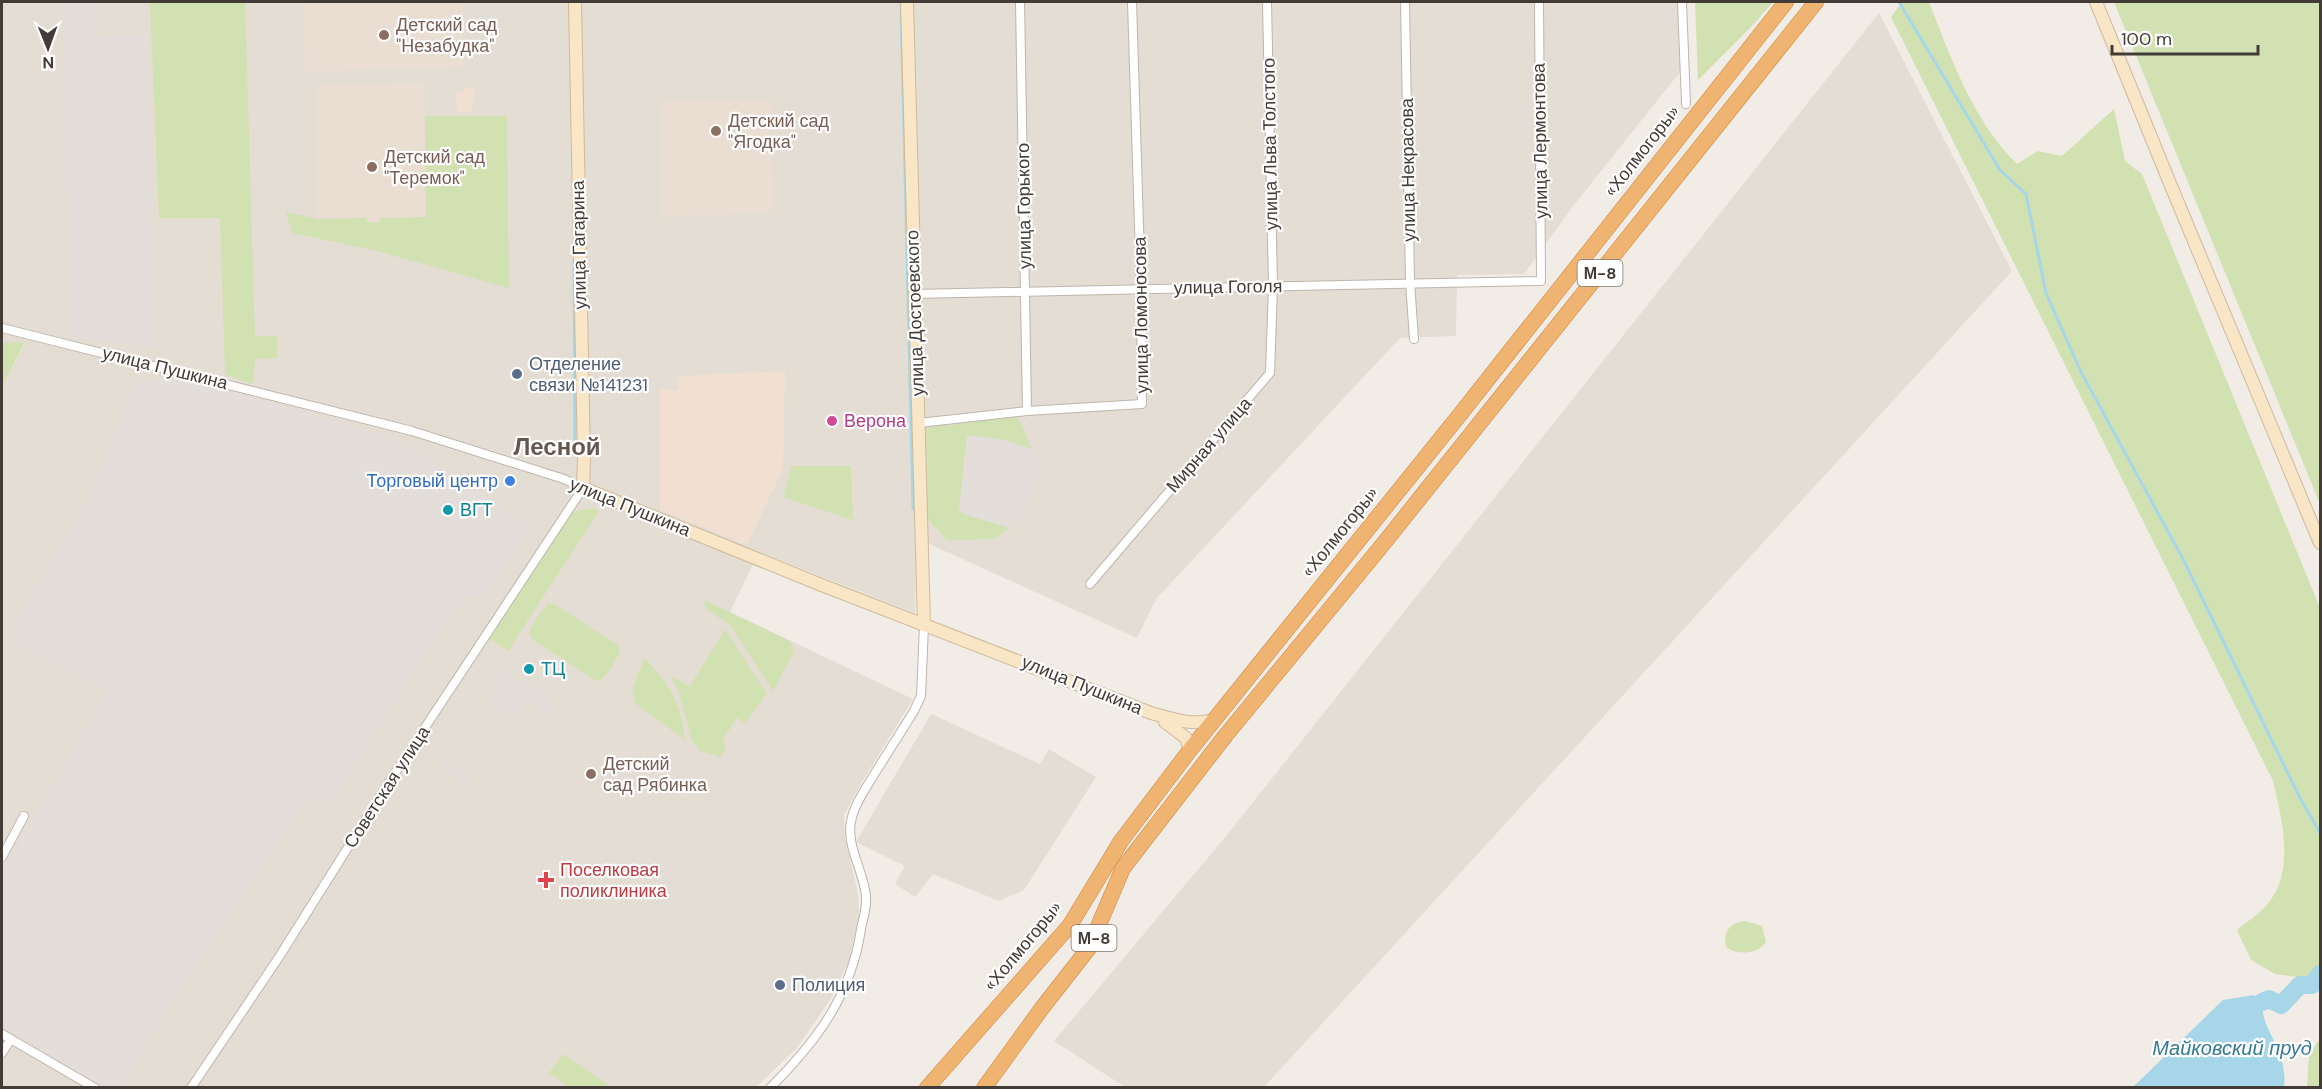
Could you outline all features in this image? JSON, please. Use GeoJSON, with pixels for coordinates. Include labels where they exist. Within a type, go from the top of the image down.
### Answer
{"type":"FeatureCollection","features":[{"type":"Feature","properties":{"kind":"highway","name":"«Холмогоры»"},"geometry":{"type":"LineString","coordinates":[[927,1088],[1070,925],[1121,841],[1190,750],[1786,2]]}},
{"type":"Feature","properties":{"kind":"highway","name":"М-8"},"geometry":{"type":"LineString","coordinates":[[984,1088],[1089,948],[1123,868],[1226,735],[1391,534],[1816,2]]}},
{"type":"Feature","properties":{"kind":"street","name":"улица Гагарина"},"geometry":{"type":"LineString","coordinates":[[575,2],[583,488]]}},
{"type":"Feature","properties":{"kind":"street","name":"улица Достоевского"},"geometry":{"type":"LineString","coordinates":[[906,2],[924,625]]}},
{"type":"Feature","properties":{"kind":"street","name":"улица Горького"},"geometry":{"type":"LineString","coordinates":[[1020,2],[1027,411]]}},
{"type":"Feature","properties":{"kind":"street","name":"улица Ломоносова"},"geometry":{"type":"LineString","coordinates":[[919,423],[1027,411],[1142,404],[1142,289],[1132,2]]}},
{"type":"Feature","properties":{"kind":"street","name":"улица Льва Толстого"},"geometry":{"type":"LineString","coordinates":[[1267,2],[1274,286]]}},
{"type":"Feature","properties":{"kind":"street","name":"улица Некрасова"},"geometry":{"type":"LineString","coordinates":[[1405,2],[1410,282],[1414,339]]}},
{"type":"Feature","properties":{"kind":"street","name":"улица Лермонтова"},"geometry":{"type":"LineString","coordinates":[[1539,2],[1541,281]]}},
{"type":"Feature","properties":{"kind":"street"},"geometry":{"type":"LineString","coordinates":[[1682,2],[1686,104]]}},
{"type":"Feature","properties":{"kind":"street"},"geometry":{"type":"LineString","coordinates":[[2096,2],[2320,543]]}},
{"type":"Feature","properties":{"kind":"street","name":"улица Гоголя"},"geometry":{"type":"LineString","coordinates":[[914,294],[1541,281]]}},
{"type":"Feature","properties":{"kind":"street","name":"Мирная улица"},"geometry":{"type":"LineString","coordinates":[[1090,584],[1270,373],[1274,286]]}},
{"type":"Feature","properties":{"kind":"street","name":"улица Пушкина"},"geometry":{"type":"LineString","coordinates":[[2,328],[411,431],[564,479],[924,625],[1151,713]]}},
{"type":"Feature","properties":{"kind":"street","name":"Советская улица"},"geometry":{"type":"LineString","coordinates":[[191,1088],[279,957],[391,779],[583,488]]}},
{"type":"Feature","properties":{"kind":"street"},"geometry":{"type":"LineString","coordinates":[[770,1088],[794,1063],[827,1022],[845,991],[859,947],[866,898],[850,838],[851,818],[860,798],[921,696],[924,625]]}},
{"type":"Feature","properties":{"kind":"street"},"geometry":{"type":"LineString","coordinates":[[1151,713],[1179,722],[1204,723],[1214,720]]}},
{"type":"Feature","properties":{"kind":"street"},"geometry":{"type":"LineString","coordinates":[[1151,713],[1174,727],[1186,738],[1190,750]]}},
{"type":"Feature","properties":{"kind":"street"},"geometry":{"type":"LineString","coordinates":[[2,857],[24,816]]}},
{"type":"Feature","properties":{"kind":"street"},"geometry":{"type":"LineString","coordinates":[[2,1034],[94,1088]]}},
{"type":"Feature","properties":{"kind":"street"},"geometry":{"type":"LineString","coordinates":[[2,1053],[11,1040]]}},
{"type":"Feature","properties":{"kind":"shaded area"},"geometry":{"type":"Polygon","coordinates":[[[2,2],[1686,2],[1688,62],[1574,205],[1524,274],[1457,275],[1456,336],[1400,338],[1156,599],[1137,638],[916,538],[915,613],[759,552],[730,612],[913,699],[844,815],[845,838],[858,893],[859,917],[849,961],[830,1000],[797,1048],[756,1087],[2,1088],[2,387],[25,343],[2,343],[2,2]]]}},
{"type":"Feature","properties":{"kind":"shaded area"},"geometry":{"type":"Polygon","coordinates":[[[63,2],[93,2],[93,37],[147,34],[156,348],[70,338],[63,2]]]}},
{"type":"Feature","properties":{"kind":"shaded area","name":"Детский сад \"Незабудка\""},"geometry":{"type":"Polygon","coordinates":[[[304,2],[463,2],[464,68],[305,71],[304,2]]]}},
{"type":"Feature","properties":{"kind":"shaded area"},"geometry":{"type":"Polygon","coordinates":[[[1879,13],[2012,271],[1264,1087],[1125,1087],[1054,1041],[1227,835],[1879,13]]]}},
{"type":"Feature","properties":{"kind":"shaded area","name":"Детский сад \"Теремок\""},"geometry":{"type":"Polygon","coordinates":[[[424,83],[426,217],[381,218],[381,222],[367,222],[366,218],[318,219],[317,85],[424,83]]]}},
{"type":"Feature","properties":{"kind":"shaded area"},"geometry":{"type":"Polygon","coordinates":[[[475,87],[472,112],[457,112],[456,93],[463,93],[464,88],[475,87]]]}},
{"type":"Feature","properties":{"kind":"shaded area","name":"Детский сад \"Ягодка\""},"geometry":{"type":"Polygon","coordinates":[[[771,101],[773,212],[662,217],[660,102],[771,101]]]}},
{"type":"Feature","properties":{"kind":"shaded area"},"geometry":{"type":"Polygon","coordinates":[[[785,371],[783,469],[747,545],[660,510],[660,390],[678,390],[678,376],[785,371]]]}},
{"type":"Feature","properties":{"kind":"shaded area"},"geometry":{"type":"Polygon","coordinates":[[[136,379],[201,383],[395,439],[531,525],[483,597],[465,598],[431,644],[328,807],[312,797],[293,818],[211,944],[204,950],[120,1087],[105,1088],[2,1024],[2,874],[106,692],[7,635],[87,502],[136,379]]]}},
{"type":"Feature","properties":{"kind":"shaded area"},"geometry":{"type":"Polygon","coordinates":[[[967,434],[1004,440],[1032,449],[1041,467],[1024,518],[1010,528],[959,511],[967,434]]]}},
{"type":"Feature","properties":{"kind":"shaded area"},"geometry":{"type":"Polygon","coordinates":[[[500,669],[556,703],[549,715],[526,702],[516,719],[488,703],[498,686],[492,681],[500,669]]]}},
{"type":"Feature","properties":{"kind":"shaded area"},"geometry":{"type":"Polygon","coordinates":[[[931,714],[1040,764],[1049,749],[1096,777],[1024,890],[999,901],[933,874],[915,897],[895,884],[905,866],[856,842],[931,714]]]}},
{"type":"Feature","properties":{"kind":"shaded area"},"geometry":{"type":"Polygon","coordinates":[[[442,760],[473,781],[468,788],[438,767],[442,760]]]}},
{"type":"Feature","properties":{"kind":"green space"},"geometry":{"type":"Polygon","coordinates":[[[150,2],[245,2],[255,336],[277,336],[277,358],[255,359],[253,384],[225,374],[220,218],[159,218],[150,2]]]}},
{"type":"Feature","properties":{"kind":"green space"},"geometry":{"type":"Polygon","coordinates":[[[1695,2],[1773,2],[1698,80],[1695,2]]]}},
{"type":"Feature","properties":{"kind":"green space"},"geometry":{"type":"Polygon","coordinates":[[[1902,2],[1929,2],[1955,67],[1976,109],[2001,147],[2017,164],[2038,151],[2062,156],[2114,109],[2125,161],[2142,174],[2320,608],[2320,980],[2275,974],[2251,960],[2237,930],[2266,906],[2281,878],[2284,862],[2283,829],[2273,781],[1891,17],[1902,2]]]}},
{"type":"Feature","properties":{"kind":"green space"},"geometry":{"type":"Polygon","coordinates":[[[2114,2],[2320,2],[2320,504],[2114,2]]]}},
{"type":"Feature","properties":{"kind":"green space"},"geometry":{"type":"Polygon","coordinates":[[[425,116],[507,116],[509,288],[373,250],[292,233],[286,212],[318,219],[367,218],[367,222],[380,222],[380,218],[426,217],[425,116]]]}},
{"type":"Feature","properties":{"kind":"green space"},"geometry":{"type":"Polygon","coordinates":[[[25,342],[2,387],[2,343],[25,342]]]}},
{"type":"Feature","properties":{"kind":"green space"},"geometry":{"type":"Polygon","coordinates":[[[1017,415],[1032,449],[1004,440],[967,435],[959,510],[966,515],[1010,528],[994,539],[947,540],[927,518],[926,428],[1017,415]]]}},
{"type":"Feature","properties":{"kind":"green space"},"geometry":{"type":"Polygon","coordinates":[[[792,466],[851,466],[853,520],[783,497],[792,466]]]}},
{"type":"Feature","properties":{"kind":"green space"},"geometry":{"type":"Polygon","coordinates":[[[591,508],[598,511],[597,514],[508,651],[488,638],[573,512],[591,508]]]}},
{"type":"Feature","properties":{"kind":"green space"},"geometry":{"type":"Polygon","coordinates":[[[704,600],[790,641],[794,651],[773,691],[730,625],[707,610],[704,600]]]}},
{"type":"Feature","properties":{"kind":"green space"},"geometry":{"type":"Polygon","coordinates":[[[549,603],[556,605],[616,644],[620,650],[612,667],[599,681],[533,640],[529,634],[537,617],[549,603]]]}},
{"type":"Feature","properties":{"kind":"green space"},"geometry":{"type":"Polygon","coordinates":[[[725,629],[767,694],[745,723],[737,718],[723,739],[726,748],[720,757],[700,751],[692,741],[678,690],[670,676],[690,686],[725,629]]]}},
{"type":"Feature","properties":{"kind":"green space"},"geometry":{"type":"Polygon","coordinates":[[[644,658],[673,695],[681,715],[685,740],[636,704],[632,690],[644,658]]]}},
{"type":"Feature","properties":{"kind":"green space"},"geometry":{"type":"Polygon","coordinates":[[[1745,921],[1762,926],[1766,942],[1753,951],[1736,952],[1726,947],[1726,933],[1731,926],[1745,921]]]}},
{"type":"Feature","properties":{"kind":"green space"},"geometry":{"type":"Polygon","coordinates":[[[2320,1039],[2320,1087],[2307,1087],[2309,1054],[2320,1039]]]}},
{"type":"Feature","properties":{"kind":"green space"},"geometry":{"type":"Polygon","coordinates":[[[563,1054],[611,1087],[570,1087],[549,1073],[563,1054]]]}},
{"type":"Feature","properties":{"kind":"water","name":"Майковский пруд"},"geometry":{"type":"Polygon","coordinates":[[[2254,995],[2261,1005],[2266,1024],[2280,1055],[2284,1070],[2284,1087],[2133,1087],[2223,1000],[2254,995]]]}},
{"type":"Feature","properties":{"kind":"waterway"},"geometry":{"type":"LineString","coordinates":[[901,2],[913,509]]}},
{"type":"Feature","properties":{"kind":"waterway"},"geometry":{"type":"LineString","coordinates":[[1899,2],[2000,170],[2026,194],[2046,293],[2081,372],[2183,559],[2299,796],[2320,833]]}},
{"type":"Feature","properties":{"kind":"waterway"},"geometry":{"type":"LineString","coordinates":[[574,261],[575,449]]}},
{"type":"Feature","properties":{"kind":"waterway"},"geometry":{"type":"LineString","coordinates":[[2262,1002],[2269,999],[2281,1005],[2300,985],[2312,985],[2320,974]]}},
{"type":"Feature","properties":{"kind":"place","name":"Детский сад \"Незабудка\""},"geometry":{"type":"Point","coordinates":[384,35]}},
{"type":"Feature","properties":{"kind":"place","name":"Детский сад \"Ягодка\""},"geometry":{"type":"Point","coordinates":[716,131]}},
{"type":"Feature","properties":{"kind":"place","name":"Детский сад \"Теремок\""},"geometry":{"type":"Point","coordinates":[372,167]}},
{"type":"Feature","properties":{"kind":"place","name":"Отделение связи №141231"},"geometry":{"type":"Point","coordinates":[517,374]}},
{"type":"Feature","properties":{"kind":"place","name":"Верона"},"geometry":{"type":"Point","coordinates":[832,421]}},
{"type":"Feature","properties":{"kind":"place","name":"Торговый центр"},"geometry":{"type":"Point","coordinates":[510,481]}},
{"type":"Feature","properties":{"kind":"place","name":"ВГТ"},"geometry":{"type":"Point","coordinates":[448,510]}},
{"type":"Feature","properties":{"kind":"place","name":"ТЦ"},"geometry":{"type":"Point","coordinates":[529,669]}},
{"type":"Feature","properties":{"kind":"place","name":"Детский сад Рябинка"},"geometry":{"type":"Point","coordinates":[591,774]}},
{"type":"Feature","properties":{"kind":"place","name":"Поселковая поликлиника"},"geometry":{"type":"Point","coordinates":[546,880]}},
{"type":"Feature","properties":{"kind":"place","name":"Полиция"},"geometry":{"type":"Point","coordinates":[780,985]}},
{"type":"Feature","properties":{"kind":"district","name":"Лесной"},"geometry":{"type":"Point","coordinates":[557,447]}}]}
